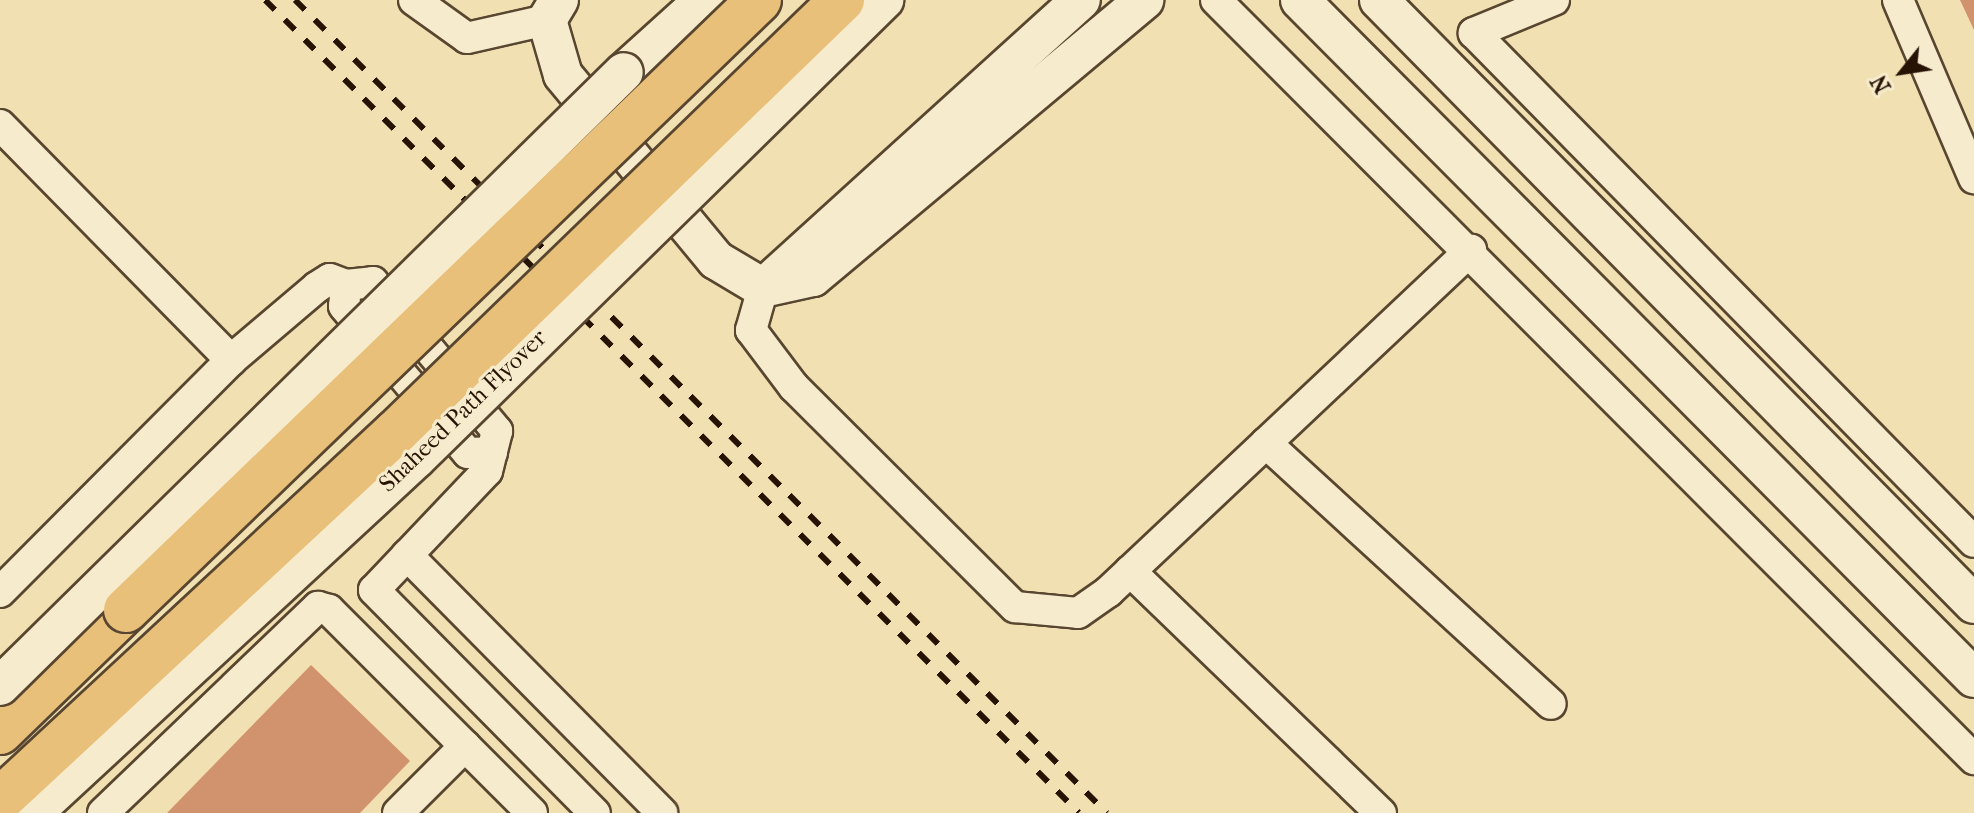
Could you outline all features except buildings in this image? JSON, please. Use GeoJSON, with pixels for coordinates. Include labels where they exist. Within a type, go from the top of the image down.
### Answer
{"type":"FeatureCollection","features":[{"type":"Feature","properties":{"kind":"highway"},"geometry":{"type":"LineString","coordinates":[[0,732],[759,0]]}},
{"type":"Feature","properties":{"kind":"highway","name":"Shaheed Path Flyover"},"geometry":{"type":"LineString","coordinates":[[0,800],[396,432],[842,0]]}},
{"type":"Feature","properties":{"kind":"highway"},"geometry":{"type":"LineString","coordinates":[[6,681],[126,610]]}},
{"type":"Feature","properties":{"kind":"street"},"geometry":{"type":"LineString","coordinates":[[414,0],[467,38],[553,10],[563,75],[716,260],[763,288],[813,277],[1144,0]]}},
{"type":"Feature","properties":{"kind":"street"},"geometry":{"type":"LineString","coordinates":[[6,681],[613,82],[704,0]]}},
{"type":"Feature","properties":{"kind":"street","name":"Shaheed Path Flyover"},"geometry":{"type":"LineString","coordinates":[[33,813],[416,459],[884,0]]}},
{"type":"Feature","properties":{"kind":"street"},"geometry":{"type":"LineString","coordinates":[[1081,0],[763,288],[751,330],[794,387],[1015,607],[1078,613],[1130,571],[1471,250]]}},
{"type":"Feature","properties":{"kind":"street"},"geometry":{"type":"LineString","coordinates":[[1216,0],[1471,250],[1974,759]]}},
{"type":"Feature","properties":{"kind":"street"},"geometry":{"type":"LineString","coordinates":[[1300,0],[1974,678]]}},
{"type":"Feature","properties":{"kind":"street"},"geometry":{"type":"LineString","coordinates":[[1379,0],[1974,604]]}},
{"type":"Feature","properties":{"kind":"street"},"geometry":{"type":"LineString","coordinates":[[1554,0],[1474,33],[1974,542]]}},
{"type":"Feature","properties":{"kind":"street"},"geometry":{"type":"LineString","coordinates":[[1898,0],[1974,178]]}},
{"type":"Feature","properties":{"kind":"street"},"geometry":{"type":"LineString","coordinates":[[6,143],[231,360]]}},
{"type":"Feature","properties":{"kind":"street"},"geometry":{"type":"LineString","coordinates":[[0,592],[231,360],[324,282],[330,279],[346,285],[373,282],[497,431],[487,471],[374,590],[595,813]]}},
{"type":"Feature","properties":{"kind":"street"},"geometry":{"type":"LineString","coordinates":[[1266,443],[1551,704]]}},
{"type":"Feature","properties":{"kind":"street"},"geometry":{"type":"LineString","coordinates":[[407,555],[662,813]]}},
{"type":"Feature","properties":{"kind":"street"},"geometry":{"type":"LineString","coordinates":[[1130,571],[1381,813]]}},
{"type":"Feature","properties":{"kind":"street"},"geometry":{"type":"LineString","coordinates":[[103,813],[318,607],[329,610],[532,813]]}},
{"type":"Feature","properties":{"kind":"street"},"geometry":{"type":"LineString","coordinates":[[398,813],[465,746]]}},
{"type":"Feature","properties":{"kind":"railway"},"geometry":{"type":"LineString","coordinates":[[265,0],[1079,813]]}},
{"type":"Feature","properties":{"kind":"railway"},"geometry":{"type":"LineString","coordinates":[[295,0],[1107,813]]}}]}
